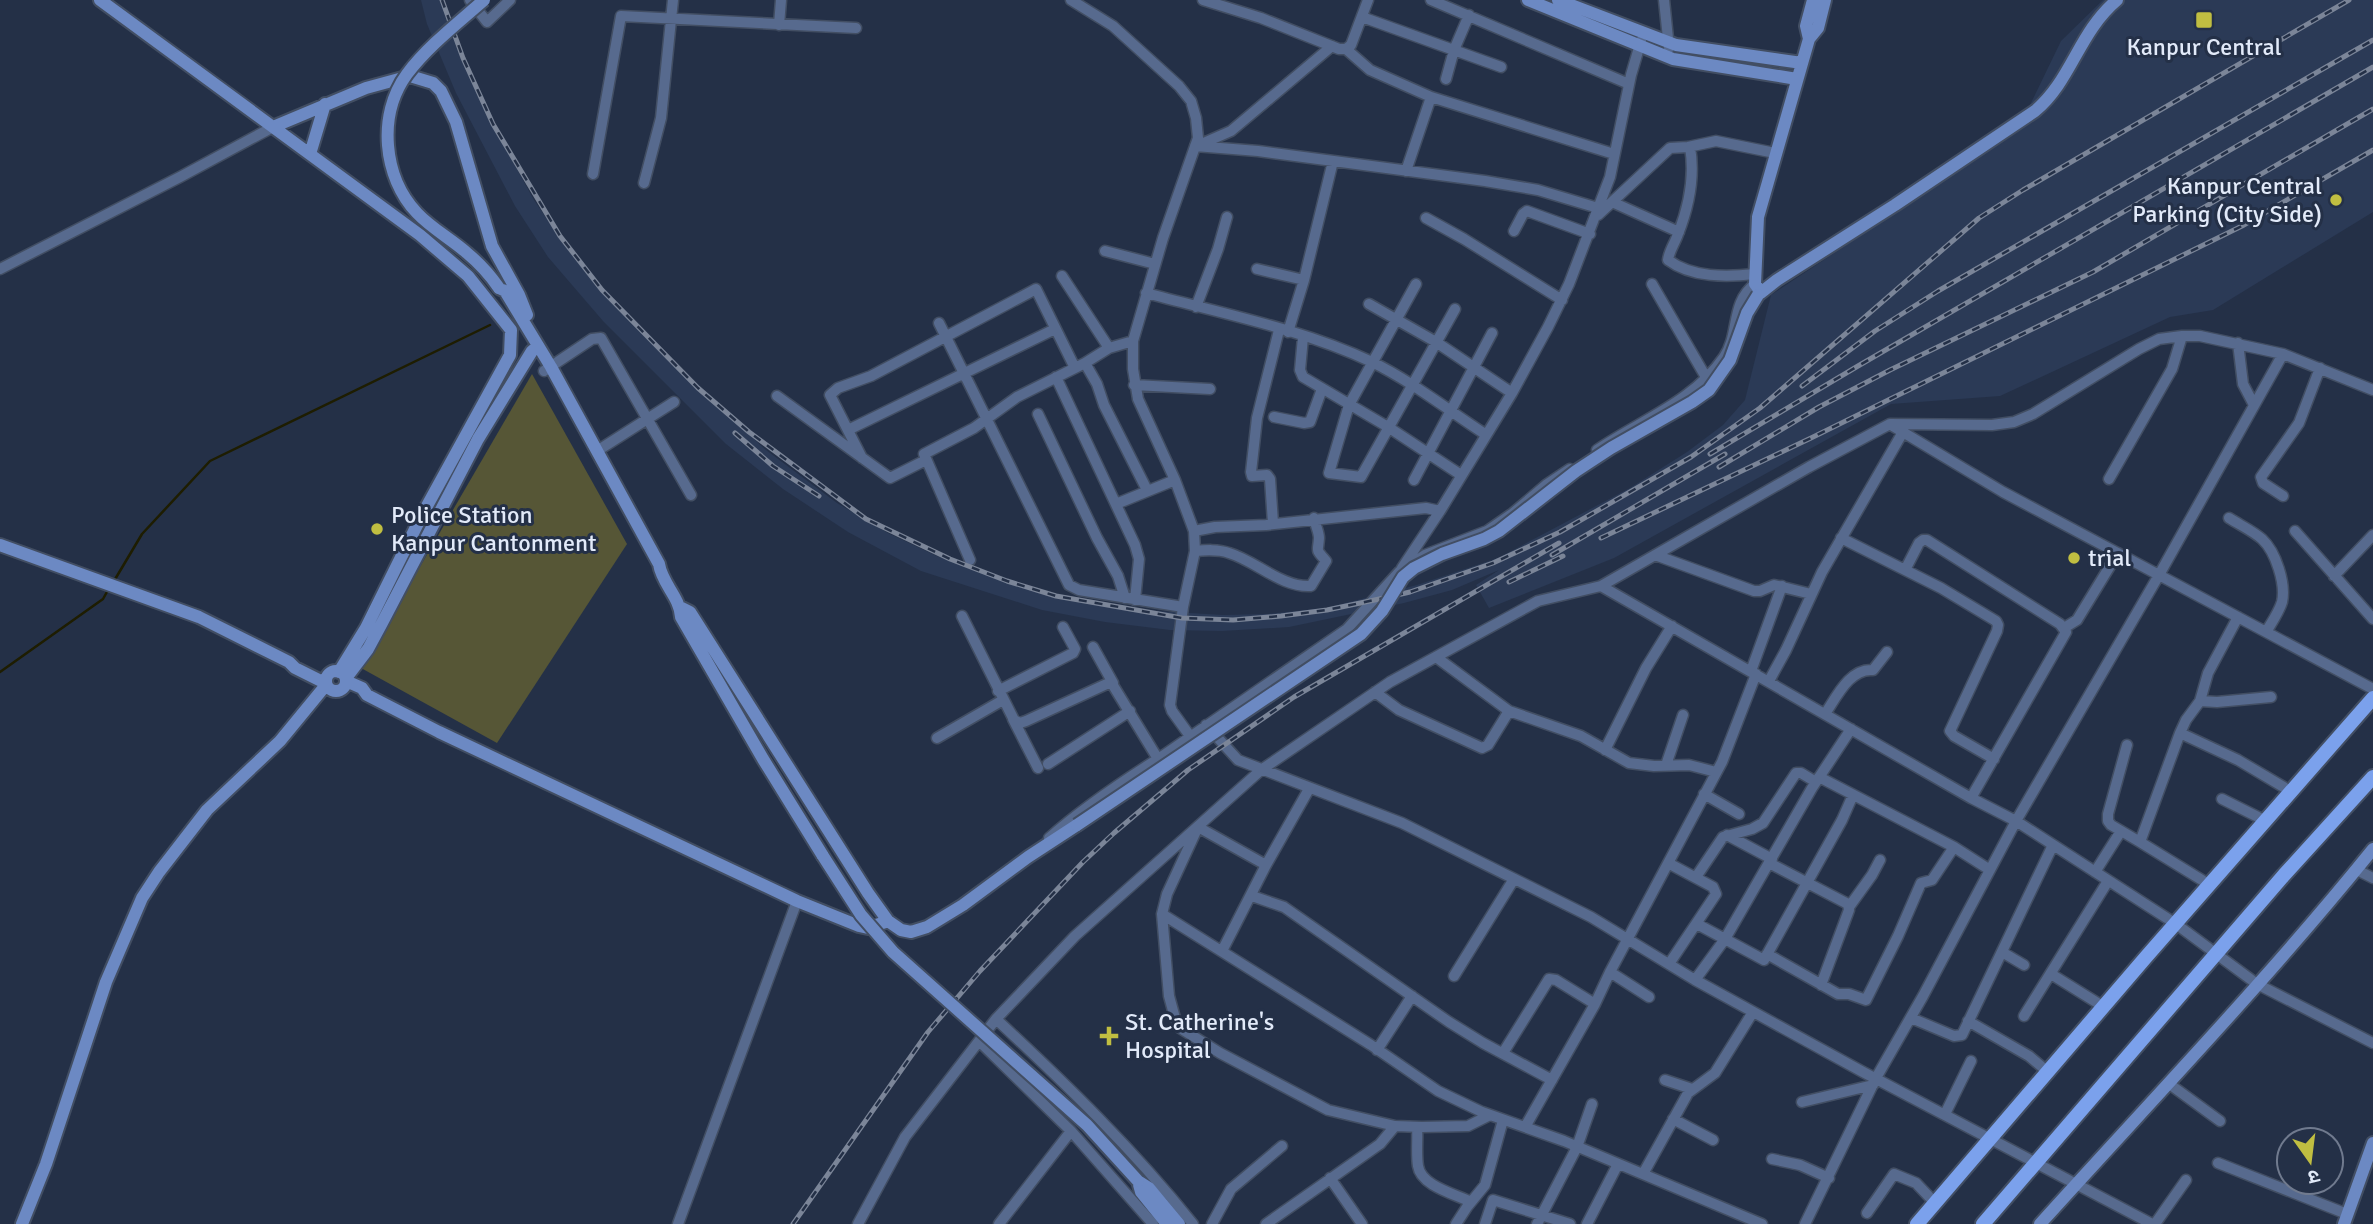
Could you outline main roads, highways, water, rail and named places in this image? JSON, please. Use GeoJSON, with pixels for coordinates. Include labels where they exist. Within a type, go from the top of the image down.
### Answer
{"type":"FeatureCollection","features":[{"type":"Feature","properties":{"kind":"main road"},"geometry":{"type":"LineString","coordinates":[[1917,1224],[2373,698]]}},
{"type":"Feature","properties":{"kind":"main road"},"geometry":{"type":"LineString","coordinates":[[1983,1224],[2373,777]]}},
{"type":"Feature","properties":{"kind":"waterway"},"geometry":{"type":"LineString","coordinates":[[114,581],[142,534],[210,461],[490,325]]}},
{"type":"Feature","properties":{"kind":"waterway"},"geometry":{"type":"LineString","coordinates":[[0,672],[103,599],[108,590]]}},
{"type":"Feature","properties":{"kind":"railway"},"geometry":{"type":"LineString","coordinates":[[442,0],[463,58],[493,124],[560,236],[602,290],[698,388],[749,432],[866,519],[950,559],[1056,596],[1182,618],[1233,620],[1327,610],[1410,592],[1493,563],[1560,532],[1691,457],[1760,408],[1979,218],[2349,0]]}},
{"type":"Feature","properties":{"kind":"railway"},"geometry":{"type":"LineString","coordinates":[[1802,386],[1875,331],[1938,291],[2373,40]]}},
{"type":"Feature","properties":{"kind":"railway"},"geometry":{"type":"LineString","coordinates":[[1710,454],[2373,67]]}},
{"type":"Feature","properties":{"kind":"railway"},"geometry":{"type":"LineString","coordinates":[[1719,467],[1819,407],[2093,272],[2373,109]]}},
{"type":"Feature","properties":{"kind":"railway"},"geometry":{"type":"LineString","coordinates":[[1601,538],[2242,226],[2373,150]]}},
{"type":"Feature","properties":{"kind":"railway"},"geometry":{"type":"LineString","coordinates":[[735,433],[773,466],[819,496]]}},
{"type":"Feature","properties":{"kind":"railway"},"geometry":{"type":"LineString","coordinates":[[1552,555],[1725,454]]}},
{"type":"Feature","properties":{"kind":"railway"},"geometry":{"type":"LineString","coordinates":[[793,1224],[928,1032],[980,971],[1114,833],[1188,770],[1294,697],[1559,543]]}},
{"type":"Feature","properties":{"kind":"railway"},"geometry":{"type":"LineString","coordinates":[[1509,582],[1563,556]]}},
{"type":"Feature","properties":{"kind":"place","name":"Kanpur Central"},"geometry":{"type":"Point","coordinates":[2204,20]}},
{"type":"Feature","properties":{"kind":"place","name":"Kanpur Central Parking (City Side)"},"geometry":{"type":"Point","coordinates":[2336,200]}},
{"type":"Feature","properties":{"kind":"place","name":"Police Station Kanpur Cantonment"},"geometry":{"type":"Point","coordinates":[377,529]}},
{"type":"Feature","properties":{"kind":"place","name":"trial"},"geometry":{"type":"Point","coordinates":[2074,558]}},
{"type":"Feature","properties":{"kind":"place","name":"St. Catherine's Hospital"},"geometry":{"type":"Point","coordinates":[1109,1036]}}]}
